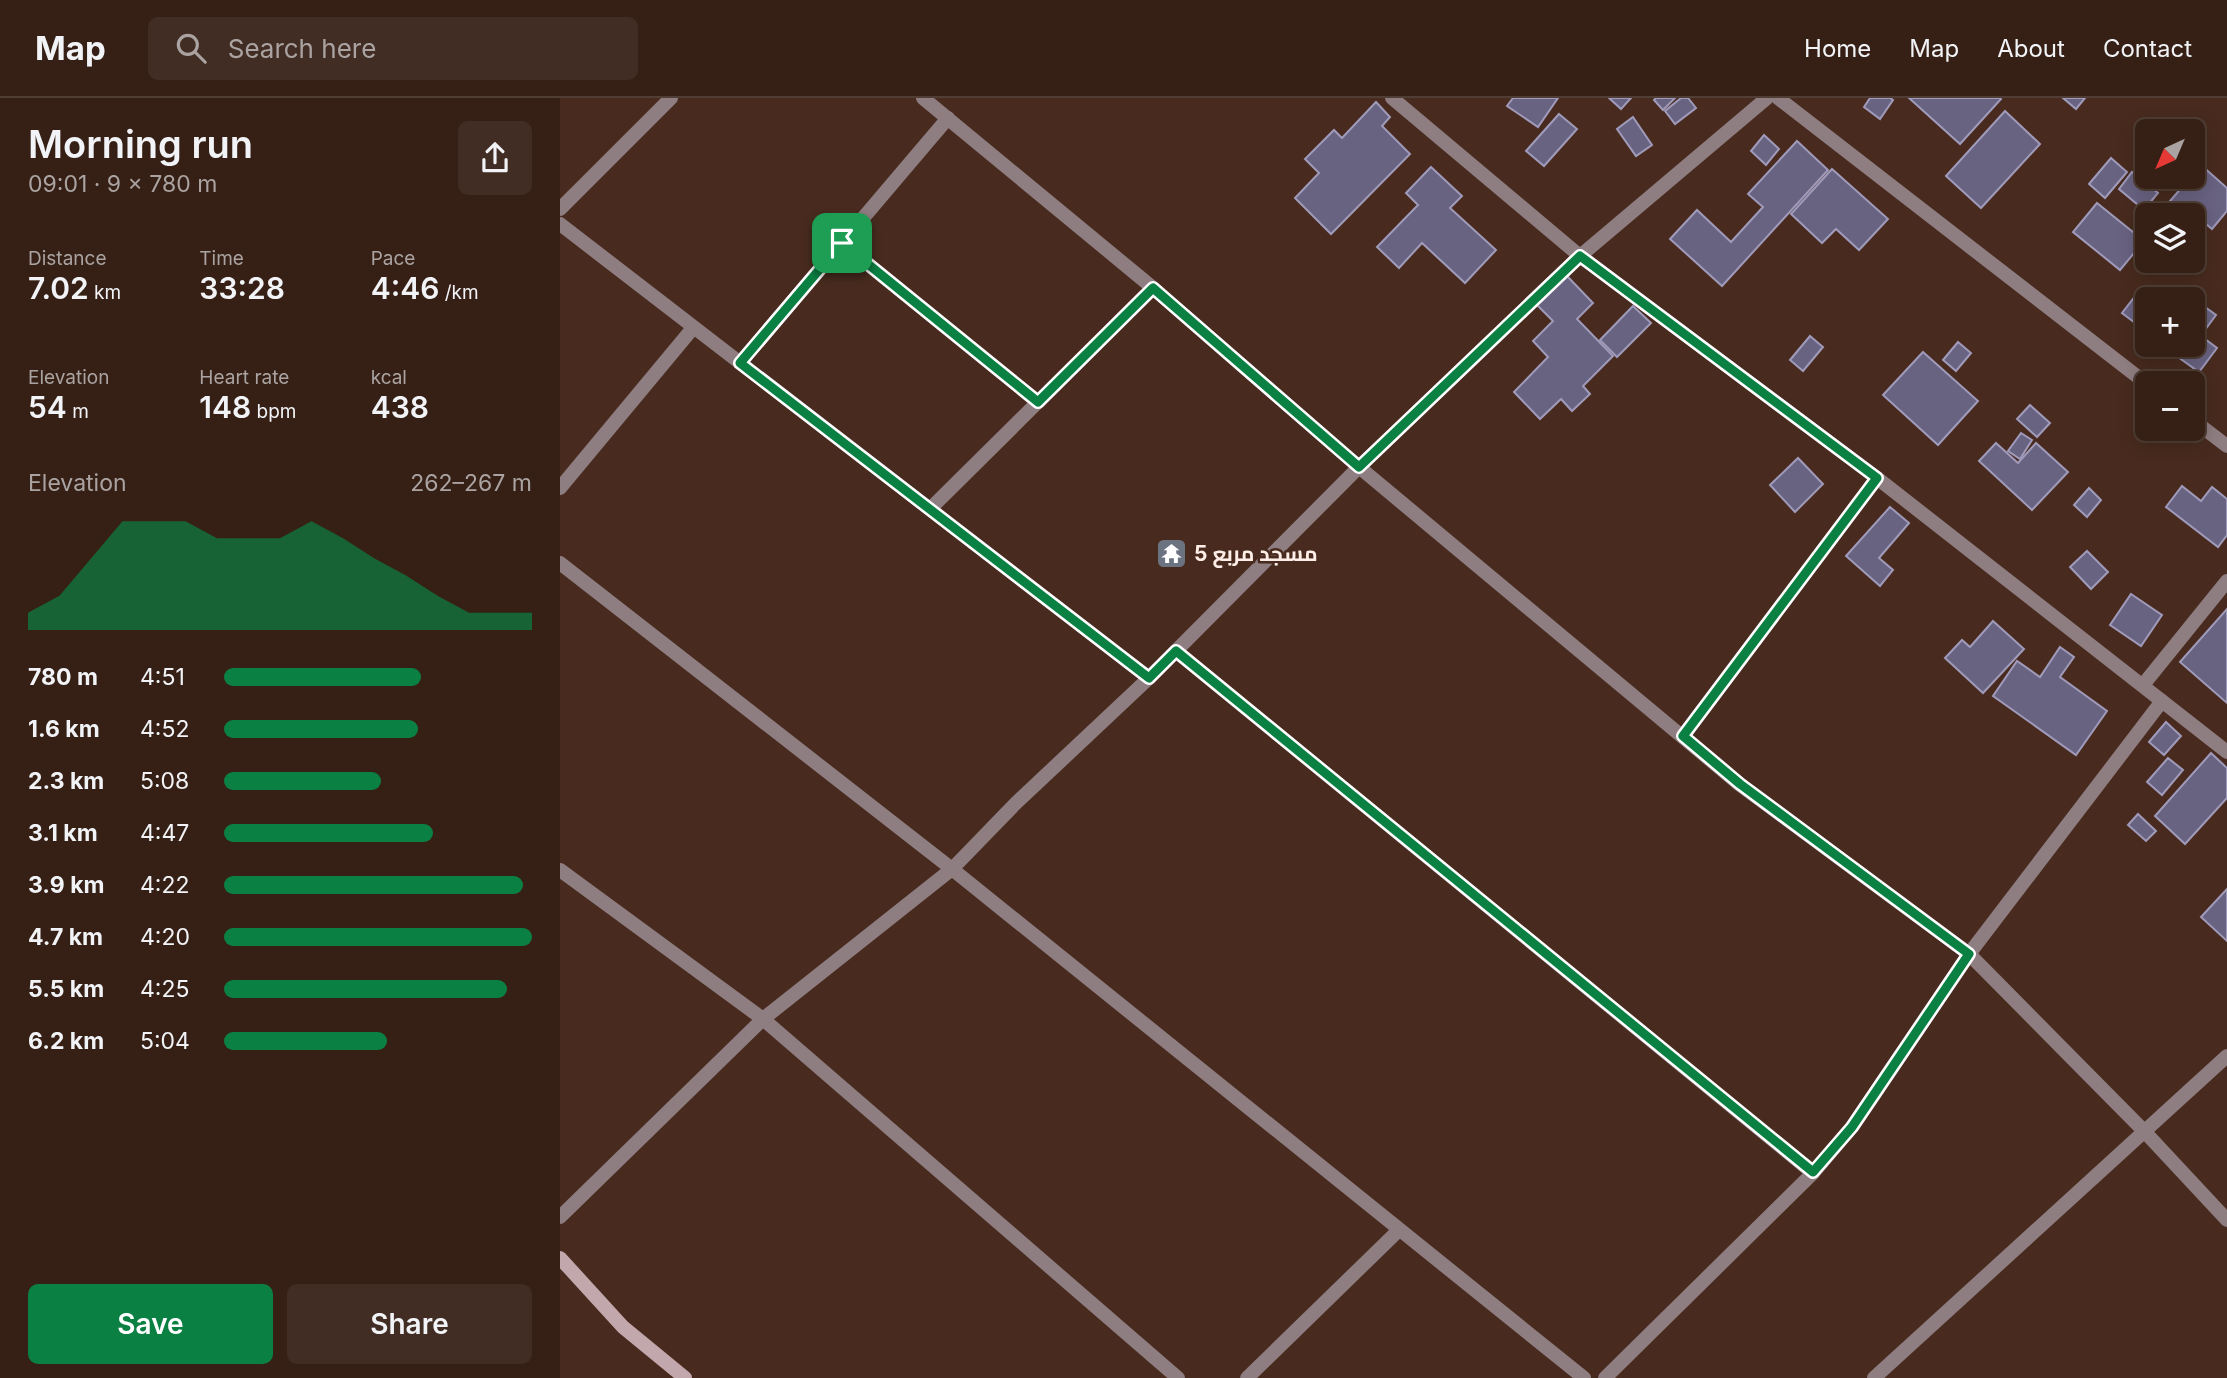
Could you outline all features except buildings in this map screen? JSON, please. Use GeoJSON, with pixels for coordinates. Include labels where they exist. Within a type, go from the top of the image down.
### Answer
{"type":"FeatureCollection","features":[{"type":"Feature","properties":{"kind":"street"},"geometry":{"type":"LineString","coordinates":[[560,209],[671,98]]}},
{"type":"Feature","properties":{"kind":"street"},"geometry":{"type":"LineString","coordinates":[[923,98],[1153,288],[1359,467],[1740,784],[1969,954],[2144,1131],[2227,1220]]}},
{"type":"Feature","properties":{"kind":"street"},"geometry":{"type":"LineString","coordinates":[[1392,98],[1580,256],[1877,478],[2227,752]]}},
{"type":"Feature","properties":{"kind":"street"},"geometry":{"type":"LineString","coordinates":[[560,1217],[763,1018],[952,869],[1015,804],[1149,678],[1359,467],[1580,256],[1767,98]]}},
{"type":"Feature","properties":{"kind":"street"},"geometry":{"type":"LineString","coordinates":[[1778,98],[2135,375]]}},
{"type":"Feature","properties":{"kind":"street"},"geometry":{"type":"LineString","coordinates":[[740,363],[948,118]]}},
{"type":"Feature","properties":{"kind":"street"},"geometry":{"type":"LineString","coordinates":[[560,224],[1149,678]]}},
{"type":"Feature","properties":{"kind":"street"},"geometry":{"type":"LineString","coordinates":[[842,243],[1038,402]]}},
{"type":"Feature","properties":{"kind":"street"},"geometry":{"type":"LineString","coordinates":[[931,508],[1153,288]]}},
{"type":"Feature","properties":{"kind":"street"},"geometry":{"type":"LineString","coordinates":[[560,488],[693,328]]}},
{"type":"Feature","properties":{"kind":"street"},"geometry":{"type":"LineString","coordinates":[[2205,429],[2227,446]]}},
{"type":"Feature","properties":{"kind":"street"},"geometry":{"type":"LineString","coordinates":[[1683,736],[1877,478]]}},
{"type":"Feature","properties":{"kind":"street"},"geometry":{"type":"LineString","coordinates":[[560,563],[952,869],[1584,1378]]}},
{"type":"Feature","properties":{"kind":"street"},"geometry":{"type":"LineString","coordinates":[[2143,685],[2227,581]]}},
{"type":"Feature","properties":{"kind":"street"},"geometry":{"type":"LineString","coordinates":[[1176,651],[1813,1172]]}},
{"type":"Feature","properties":{"kind":"street"},"geometry":{"type":"LineString","coordinates":[[1605,1378],[1813,1172],[1852,1127],[1969,954],[2162,701]]}},
{"type":"Feature","properties":{"kind":"street"},"geometry":{"type":"LineString","coordinates":[[560,870],[763,1018],[1178,1378]]}},
{"type":"Feature","properties":{"kind":"street"},"geometry":{"type":"LineString","coordinates":[[1874,1378],[2227,1056]]}},
{"type":"Feature","properties":{"kind":"street"},"geometry":{"type":"LineString","coordinates":[[1247,1378],[1399,1230]]}},
{"type":"Feature","properties":{"kind":"street"},"geometry":{"type":"LineString","coordinates":[[560,1258],[622,1327],[685,1378]]}},
{"type":"Feature","properties":{"kind":"place","name":"مسجد مربع 5"},"geometry":{"type":"Point","coordinates":[1171,554]}},
{"type":"Feature","properties":{"kind":"route"},"geometry":{"type":"LineString","coordinates":[[842,243],[1038,402],[1153,288],[1359,467],[1580,256],[1877,478],[1683,736],[1740,784],[1969,954],[1852,1127],[1813,1172],[1176,651],[1149,678],[740,363],[842,243]]}}]}
